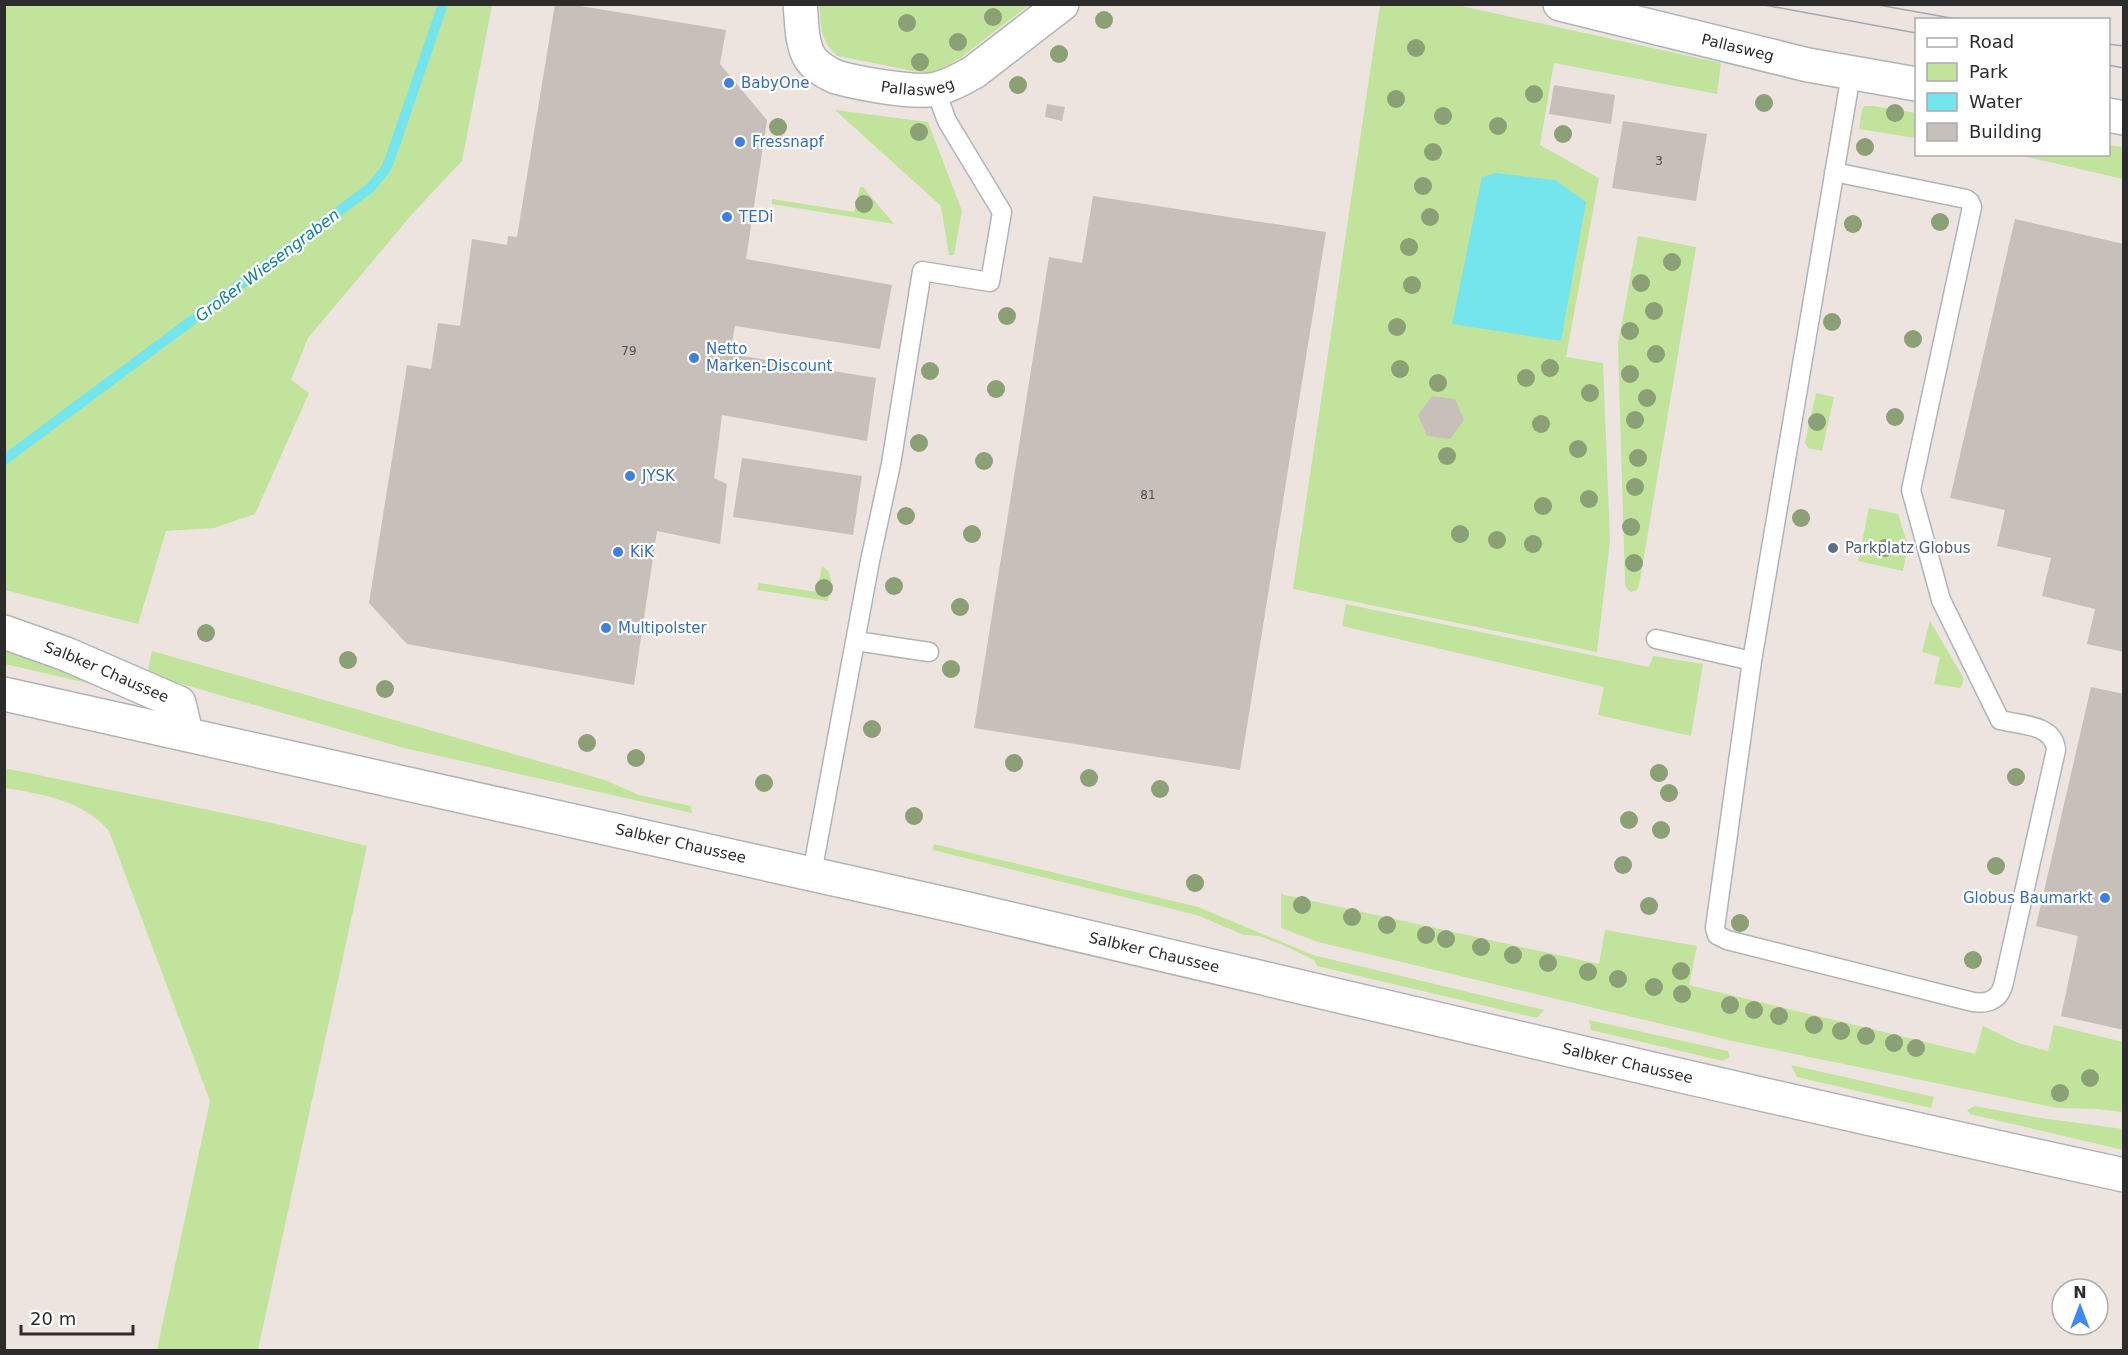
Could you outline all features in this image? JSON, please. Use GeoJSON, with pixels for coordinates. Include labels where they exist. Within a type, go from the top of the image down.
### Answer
{"type":"FeatureCollection","features":[{"type":"Feature","properties":{"kind":"main road","name":"Pallasweg"},"geometry":{"type":"LineString","coordinates":[[800,4],[804,44],[811,59],[821,69],[834,76],[919,91],[935,89],[962,79],[985,65],[1062,4]]}},
{"type":"Feature","properties":{"kind":"main road","name":"Pallasweg"},"geometry":{"type":"LineString","coordinates":[[1560,4],[1851,74],[1915,84]]}},
{"type":"Feature","properties":{"kind":"main road","name":"Salbker Chaussee"},"geometry":{"type":"LineString","coordinates":[[4,632],[66,654],[179,703],[186,733]]}},
{"type":"Feature","properties":{"kind":"main road","name":"Salbker Chaussee"},"geometry":{"type":"LineString","coordinates":[[4,693],[492,800],[2124,1175]]}},
{"type":"Feature","properties":{"kind":"lane"},"geometry":{"type":"LineString","coordinates":[[1834,172],[1966,199],[1972,205],[1911,490],[1941,600],[2000,720],[2046,731],[2053,738],[2055,745],[2055,756],[2003,986],[1998,997],[1989,1002],[1974,1003],[1726,940],[1717,934],[1715,928],[1752,661],[1834,172],[1851,74]]}},
{"type":"Feature","properties":{"kind":"lane"},"geometry":{"type":"LineString","coordinates":[[812,873],[870,561],[894,449],[922,271],[990,282],[1002,212],[947,121],[935,89]]}},
{"type":"Feature","properties":{"kind":"lane"},"geometry":{"type":"LineString","coordinates":[[1656,639],[1752,661]]}},
{"type":"Feature","properties":{"kind":"lane"},"geometry":{"type":"LineString","coordinates":[[856,641],[929,652]]}},
{"type":"Feature","properties":{"kind":"green space"},"geometry":{"type":"Polygon","coordinates":[[[819,4],[1029,5],[959,59],[929,73],[838,56],[825,39],[819,4]]]}},
{"type":"Feature","properties":{"kind":"green space"},"geometry":{"type":"Polygon","coordinates":[[[4,5],[492,5],[462,161],[414,212],[308,338],[291,380],[309,393],[255,514],[214,528],[166,531],[138,624],[5,590],[4,5]]]}},
{"type":"Feature","properties":{"kind":"green space"},"geometry":{"type":"Polygon","coordinates":[[[1380,5],[1457,5],[1721,63],[1717,94],[1554,63],[1540,145],[1599,178],[1566,357],[1603,363],[1610,541],[1597,652],[1293,589],[1380,5]]]}},
{"type":"Feature","properties":{"kind":"green space"},"geometry":{"type":"Polygon","coordinates":[[[1865,106],[1873,106],[1915,113],[1915,138],[1859,129],[1862,109],[1865,106]]]}},
{"type":"Feature","properties":{"kind":"green space"},"geometry":{"type":"Polygon","coordinates":[[[835,110],[928,122],[962,211],[954,255],[949,255],[941,206],[835,110]]]}},
{"type":"Feature","properties":{"kind":"green space"},"geometry":{"type":"Polygon","coordinates":[[[2110,145],[2123,147],[2123,179],[2023,156],[2110,156],[2110,145]]]}},
{"type":"Feature","properties":{"kind":"green space"},"geometry":{"type":"Polygon","coordinates":[[[860,187],[863,187],[894,224],[772,204],[772,199],[854,212],[860,187]]]}},
{"type":"Feature","properties":{"kind":"green space"},"geometry":{"type":"Polygon","coordinates":[[[1638,236],[1696,247],[1639,586],[1637,590],[1631,592],[1625,584],[1618,344],[1638,236]]]}},
{"type":"Feature","properties":{"kind":"green space"},"geometry":{"type":"Polygon","coordinates":[[[1816,393],[1834,397],[1822,451],[1808,448],[1805,443],[1816,393]]]}},
{"type":"Feature","properties":{"kind":"green space"},"geometry":{"type":"Polygon","coordinates":[[[1869,508],[1898,514],[1908,546],[1903,571],[1858,561],[1869,508]]]}},
{"type":"Feature","properties":{"kind":"green space"},"geometry":{"type":"Polygon","coordinates":[[[822,566],[831,577],[828,601],[757,590],[759,583],[817,592],[822,566]]]}},
{"type":"Feature","properties":{"kind":"green space"},"geometry":{"type":"Polygon","coordinates":[[[1346,604],[1649,667],[1653,656],[1703,664],[1691,736],[1598,715],[1604,687],[1342,626],[1346,604]]]}},
{"type":"Feature","properties":{"kind":"green space"},"geometry":{"type":"Polygon","coordinates":[[[1930,621],[1963,677],[1960,688],[1934,684],[1940,657],[1922,652],[1930,621]]]}},
{"type":"Feature","properties":{"kind":"green space"},"geometry":{"type":"Polygon","coordinates":[[[5,645],[92,681],[91,684],[5,664],[5,645]]]}},
{"type":"Feature","properties":{"kind":"green space"},"geometry":{"type":"Polygon","coordinates":[[[152,651],[605,780],[639,795],[691,806],[692,813],[404,748],[147,674],[152,651]]]}},
{"type":"Feature","properties":{"kind":"green space"},"geometry":{"type":"Polygon","coordinates":[[[4,768],[277,824],[367,846],[258,1350],[157,1350],[210,1101],[109,831],[98,820],[74,805],[47,796],[5,788],[4,768]]]}},
{"type":"Feature","properties":{"kind":"green space"},"geometry":{"type":"Polygon","coordinates":[[[934,844],[1198,907],[1313,955],[1544,1010],[1537,1018],[1317,966],[1314,960],[1283,945],[1259,936],[1244,935],[1197,915],[933,850],[934,844]]]}},
{"type":"Feature","properties":{"kind":"green space"},"geometry":{"type":"Polygon","coordinates":[[[1281,894],[1599,964],[1605,930],[1697,946],[1689,985],[1975,1054],[1983,1026],[2018,1043],[2048,1051],[2054,1025],[2123,1042],[2123,1112],[2057,1108],[1737,1042],[1318,942],[1281,928],[1281,894]]]}},
{"type":"Feature","properties":{"kind":"green space"},"geometry":{"type":"Polygon","coordinates":[[[1589,1020],[1728,1051],[1730,1057],[1723,1061],[1591,1030],[1589,1020]]]}},
{"type":"Feature","properties":{"kind":"green space"},"geometry":{"type":"Polygon","coordinates":[[[1791,1065],[1934,1097],[1931,1108],[1797,1077],[1791,1065]]]}},
{"type":"Feature","properties":{"kind":"green space"},"geometry":{"type":"Polygon","coordinates":[[[1974,1106],[2123,1129],[2123,1150],[1970,1114],[1967,1110],[1974,1106]]]}},
{"type":"Feature","properties":{"kind":"water"},"geometry":{"type":"Polygon","coordinates":[[[1495,173],[1555,180],[1586,202],[1561,341],[1452,324],[1482,177],[1495,173]]]}},
{"type":"Feature","properties":{"kind":"building"},"geometry":{"type":"Polygon","coordinates":[[[555,4],[568,4],[726,30],[720,64],[767,120],[746,259],[892,285],[880,349],[735,326],[730,354],[876,378],[867,441],[722,415],[714,478],[727,484],[720,544],[657,531],[634,685],[407,644],[369,603],[407,365],[431,369],[438,323],[460,326],[472,239],[507,245],[508,236],[517,237],[555,4]]]}},
{"type":"Feature","properties":{"kind":"building"},"geometry":{"type":"Polygon","coordinates":[[[1554,85],[1615,95],[1611,124],[1549,114],[1554,85]]]}},
{"type":"Feature","properties":{"kind":"building"},"geometry":{"type":"Polygon","coordinates":[[[1047,104],[1065,107],[1062,121],[1045,117],[1047,104]]]}},
{"type":"Feature","properties":{"kind":"building"},"geometry":{"type":"Polygon","coordinates":[[[1623,121],[1707,134],[1696,201],[1612,188],[1623,121]]]}},
{"type":"Feature","properties":{"kind":"building"},"geometry":{"type":"Polygon","coordinates":[[[1093,196],[1326,232],[1240,770],[974,728],[1049,257],[1082,263],[1093,196]]]}},
{"type":"Feature","properties":{"kind":"building"},"geometry":{"type":"Polygon","coordinates":[[[2015,219],[2124,244],[2124,652],[2087,644],[2095,609],[2042,596],[2051,558],[1997,546],[2005,510],[1950,498],[2015,219]]]}},
{"type":"Feature","properties":{"kind":"building"},"geometry":{"type":"Polygon","coordinates":[[[1432,396],[1455,399],[1464,420],[1450,439],[1427,436],[1418,415],[1432,396]]]}},
{"type":"Feature","properties":{"kind":"building"},"geometry":{"type":"Polygon","coordinates":[[[742,458],[862,476],[853,535],[733,517],[742,458]]]}},
{"type":"Feature","properties":{"kind":"building","name":"Globus Baumarkt"},"geometry":{"type":"Polygon","coordinates":[[[2091,687],[2124,694],[2124,1030],[2061,1016],[2078,936],[2036,926],[2091,687]]]}},
{"type":"Feature","properties":{"kind":"waterway","name":"Großer Wiesengraben"},"geometry":{"type":"LineString","coordinates":[[4,460],[370,188],[385,170],[390,159],[443,4]]}},
{"type":"Feature","properties":{"kind":"tram line"},"geometry":{"type":"LineString","coordinates":[[1759,4],[1915,33]]}},
{"type":"Feature","properties":{"kind":"tram line"},"geometry":{"type":"LineString","coordinates":[[1873,4],[1951,18]]}},
{"type":"Feature","properties":{"kind":"tram line"},"geometry":{"type":"LineString","coordinates":[[2110,44],[2124,46]]}},
{"type":"Feature","properties":{"kind":"tram line"},"geometry":{"type":"LineString","coordinates":[[2110,65],[2124,68]]}},
{"type":"Feature","properties":{"kind":"place","name":"BabyOne"},"geometry":{"type":"Point","coordinates":[729,83]}},
{"type":"Feature","properties":{"kind":"place","name":"Fressnapf"},"geometry":{"type":"Point","coordinates":[740,142]}},
{"type":"Feature","properties":{"kind":"place","name":"TEDi"},"geometry":{"type":"Point","coordinates":[727,217]}},
{"type":"Feature","properties":{"kind":"place","name":"Netto Marken-Discount"},"geometry":{"type":"Point","coordinates":[694,358]}},
{"type":"Feature","properties":{"kind":"place","name":"JYSK"},"geometry":{"type":"Point","coordinates":[630,476]}},
{"type":"Feature","properties":{"kind":"place","name":"Parkplatz Globus"},"geometry":{"type":"Point","coordinates":[1833,548]}},
{"type":"Feature","properties":{"kind":"place","name":"KiK"},"geometry":{"type":"Point","coordinates":[618,552]}},
{"type":"Feature","properties":{"kind":"place","name":"Multipolster"},"geometry":{"type":"Point","coordinates":[606,628]}},
{"type":"Feature","properties":{"kind":"place","name":"Globus Baumarkt"},"geometry":{"type":"Point","coordinates":[2105,898]}}]}
